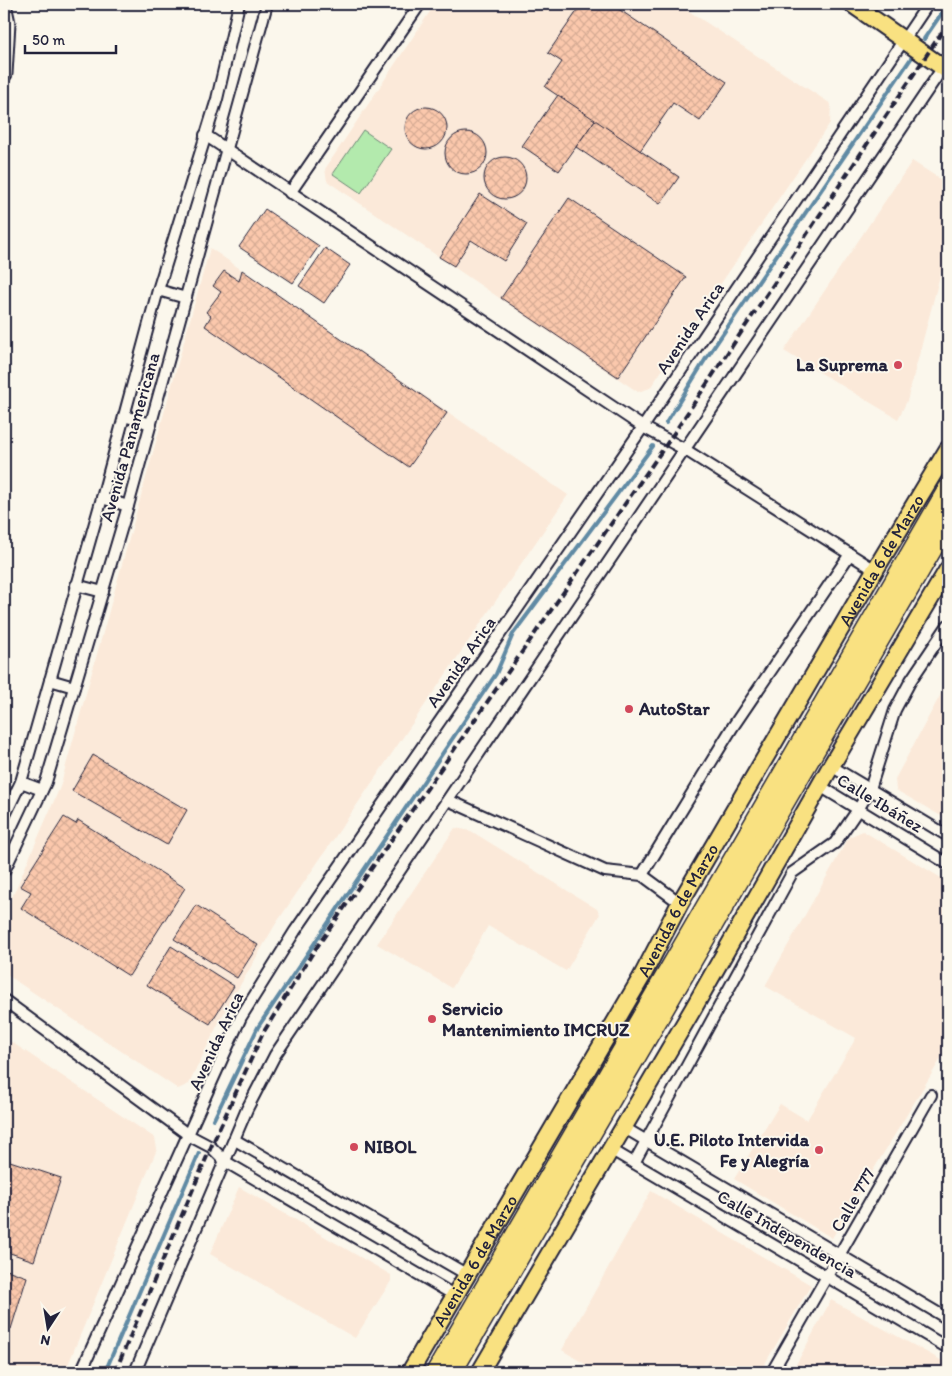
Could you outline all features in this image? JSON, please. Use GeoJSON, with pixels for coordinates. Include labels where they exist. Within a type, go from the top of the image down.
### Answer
{"type":"FeatureCollection","features":[{"type":"Feature","properties":{"kind":"highway","name":"Avenida 6 de Marzo"},"geometry":{"type":"LineString","coordinates":[[436,1372],[948,489]]}},
{"type":"Feature","properties":{"kind":"highway","name":"Avenida 6 de Marzo"},"geometry":{"type":"LineString","coordinates":[[452,1372],[948,522]]}},
{"type":"Feature","properties":{"kind":"highway"},"geometry":{"type":"LineString","coordinates":[[919,571],[948,550]]}},
{"type":"Feature","properties":{"kind":"highway"},"geometry":{"type":"LineString","coordinates":[[422,1372],[453,1343]]}},
{"type":"Feature","properties":{"kind":"main road"},"geometry":{"type":"LineString","coordinates":[[852,4],[947,67]]}},
{"type":"Feature","properties":{"kind":"main road"},"geometry":{"type":"LineString","coordinates":[[4,9],[7,23],[4,74]]}},
{"type":"Feature","properties":{"kind":"main road","name":"Avenida 6 de Marzo"},"geometry":{"type":"LineString","coordinates":[[410,1372],[641,978],[680,903],[948,449]]}},
{"type":"Feature","properties":{"kind":"main road"},"geometry":{"type":"LineString","coordinates":[[483,1371],[831,766],[948,569]]}},
{"type":"Feature","properties":{"kind":"street","name":"Avenida Panamericana"},"geometry":{"type":"LineString","coordinates":[[4,817],[21,782],[102,498],[158,290],[217,99],[239,4]]}},
{"type":"Feature","properties":{"kind":"street","name":"Avenida Panamericana"},"geometry":{"type":"LineString","coordinates":[[4,871],[42,790],[103,592],[228,151],[267,4]]}},
{"type":"Feature","properties":{"kind":"street"},"geometry":{"type":"LineString","coordinates":[[290,193],[420,4]]}},
{"type":"Feature","properties":{"kind":"street","name":"Avenida Arica"},"geometry":{"type":"LineString","coordinates":[[81,1372],[190,1136],[241,1017],[295,931],[643,427],[904,40],[924,5]]}},
{"type":"Feature","properties":{"kind":"street"},"geometry":{"type":"LineString","coordinates":[[135,1372],[247,1109],[275,1055],[684,449],[947,67]]}},
{"type":"Feature","properties":{"kind":"street"},"geometry":{"type":"LineString","coordinates":[[206,135],[290,193],[643,427],[684,449],[875,570]]}},
{"type":"Feature","properties":{"kind":"street"},"geometry":{"type":"LineString","coordinates":[[158,290],[186,298]]}},
{"type":"Feature","properties":{"kind":"street"},"geometry":{"type":"LineString","coordinates":[[124,416],[151,424]]}},
{"type":"Feature","properties":{"kind":"street"},"geometry":{"type":"LineString","coordinates":[[102,498],[128,506]]}},
{"type":"Feature","properties":{"kind":"street"},"geometry":{"type":"LineString","coordinates":[[642,874],[732,728],[850,554]]}},
{"type":"Feature","properties":{"kind":"street"},"geometry":{"type":"LineString","coordinates":[[76,585],[103,592]]}},
{"type":"Feature","properties":{"kind":"street"},"geometry":{"type":"LineString","coordinates":[[634,1163],[792,873],[835,843],[859,808],[870,789],[895,710],[911,680],[948,624]]}},
{"type":"Feature","properties":{"kind":"street"},"geometry":{"type":"LineString","coordinates":[[50,680],[74,687]]}},
{"type":"Feature","properties":{"kind":"street","name":"Calle Ibáñez"},"geometry":{"type":"LineString","coordinates":[[831,766],[948,836]]}},
{"type":"Feature","properties":{"kind":"street"},"geometry":{"type":"LineString","coordinates":[[21,782],[42,790]]}},
{"type":"Feature","properties":{"kind":"street","name":"Calle Ibáñez"},"geometry":{"type":"LineString","coordinates":[[820,786],[859,808],[948,864]]}},
{"type":"Feature","properties":{"kind":"street"},"geometry":{"type":"LineString","coordinates":[[448,800],[605,871],[642,874],[680,903]]}},
{"type":"Feature","properties":{"kind":"street"},"geometry":{"type":"LineString","coordinates":[[4,1000],[190,1136],[211,1147],[226,1162],[454,1295]]}},
{"type":"Feature","properties":{"kind":"street","name":"Calle 777"},"geometry":{"type":"LineString","coordinates":[[772,1372],[931,1096]]}},
{"type":"Feature","properties":{"kind":"street","name":"Calle Independencia"},"geometry":{"type":"LineString","coordinates":[[623,1127],[948,1319]]}},
{"type":"Feature","properties":{"kind":"street"},"geometry":{"type":"LineString","coordinates":[[234,1140],[466,1274]]}},
{"type":"Feature","properties":{"kind":"street","name":"Calle Independencia"},"geometry":{"type":"LineString","coordinates":[[610,1149],[948,1348]]}},
{"type":"Feature","properties":{"kind":"shaded area"},"geometry":{"type":"Polygon","coordinates":[[[435,4],[678,4],[831,104],[830,123],[650,388],[638,392],[327,181],[325,169],[435,4]]]}},
{"type":"Feature","properties":{"kind":"shaded area"},"geometry":{"type":"Polygon","coordinates":[[[912,161],[948,184],[948,245],[907,401],[898,419],[784,351],[912,161]]]}},
{"type":"Feature","properties":{"kind":"shaded area"},"geometry":{"type":"Polygon","coordinates":[[[210,248],[568,495],[275,925],[220,1020],[189,1084],[178,1089],[4,973],[4,916],[60,787],[210,248]]]}},
{"type":"Feature","properties":{"kind":"shaded area"},"geometry":{"type":"Polygon","coordinates":[[[948,681],[948,820],[896,790],[895,779],[948,681]]]}},
{"type":"Feature","properties":{"kind":"shaded area"},"geometry":{"type":"Polygon","coordinates":[[[455,828],[471,831],[597,909],[600,914],[566,971],[488,926],[452,988],[377,944],[455,828]]]}},
{"type":"Feature","properties":{"kind":"shaded area"},"geometry":{"type":"Polygon","coordinates":[[[863,831],[948,882],[948,1047],[832,1238],[734,1179],[780,1104],[807,1120],[856,1038],[765,986],[849,837],[863,831]]]}},
{"type":"Feature","properties":{"kind":"shaded area"},"geometry":{"type":"Polygon","coordinates":[[[4,1037],[155,1138],[157,1149],[65,1372],[4,1372],[4,1037]]]}},
{"type":"Feature","properties":{"kind":"shaded area"},"geometry":{"type":"Polygon","coordinates":[[[239,1187],[391,1275],[391,1281],[355,1338],[210,1254],[239,1187]]]}},
{"type":"Feature","properties":{"kind":"shaded area"},"geometry":{"type":"Polygon","coordinates":[[[651,1191],[811,1285],[760,1372],[598,1372],[562,1350],[651,1191]]]}},
{"type":"Feature","properties":{"kind":"shaded area"},"geometry":{"type":"Polygon","coordinates":[[[831,1300],[948,1364],[948,1372],[792,1372],[831,1300]]]}},
{"type":"Feature","properties":{"kind":"green space"},"geometry":{"type":"Polygon","coordinates":[[[363,130],[391,149],[361,193],[333,174],[363,130]]]}},
{"type":"Feature","properties":{"kind":"building"},"geometry":{"type":"Polygon","coordinates":[[[582,4],[611,4],[727,82],[700,121],[673,103],[640,151],[545,87],[562,62],[548,53],[582,4]]]}},
{"type":"Feature","properties":{"kind":"building"},"geometry":{"type":"Polygon","coordinates":[[[558,95],[595,120],[559,171],[522,146],[558,95]]]}},
{"type":"Feature","properties":{"kind":"building"},"geometry":{"type":"Polygon","coordinates":[[[430,107],[438,110],[444,116],[447,128],[444,140],[438,146],[422,149],[414,146],[408,140],[405,124],[408,116],[414,110],[430,107]]]}},
{"type":"Feature","properties":{"kind":"building"},"geometry":{"type":"Polygon","coordinates":[[[595,120],[679,177],[660,204],[576,147],[595,120]]]}},
{"type":"Feature","properties":{"kind":"building"},"geometry":{"type":"Polygon","coordinates":[[[470,132],[478,135],[484,141],[487,153],[484,165],[478,171],[462,174],[454,171],[448,165],[445,149],[448,141],[454,135],[470,132]]]}},
{"type":"Feature","properties":{"kind":"building"},"geometry":{"type":"Polygon","coordinates":[[[509,157],[517,160],[523,166],[526,178],[523,190],[517,196],[501,199],[493,196],[487,190],[484,174],[487,166],[493,160],[509,157]]]}},
{"type":"Feature","properties":{"kind":"building"},"geometry":{"type":"Polygon","coordinates":[[[480,194],[527,224],[504,261],[471,240],[454,266],[439,257],[480,194]]]}},
{"type":"Feature","properties":{"kind":"building"},"geometry":{"type":"Polygon","coordinates":[[[569,198],[686,277],[618,377],[501,298],[569,198]]]}},
{"type":"Feature","properties":{"kind":"building"},"geometry":{"type":"Polygon","coordinates":[[[265,209],[319,246],[293,283],[239,247],[265,209]]]}},
{"type":"Feature","properties":{"kind":"building"},"geometry":{"type":"Polygon","coordinates":[[[325,248],[350,265],[324,303],[299,286],[325,248]]]}},
{"type":"Feature","properties":{"kind":"building"},"geometry":{"type":"Polygon","coordinates":[[[242,270],[447,413],[409,467],[205,326],[211,316],[206,312],[221,292],[213,286],[224,271],[239,281],[242,270]]]}},
{"type":"Feature","properties":{"kind":"building"},"geometry":{"type":"Polygon","coordinates":[[[93,755],[187,810],[167,845],[72,791],[93,755]]]}},
{"type":"Feature","properties":{"kind":"building"},"geometry":{"type":"Polygon","coordinates":[[[64,817],[76,824],[78,820],[185,888],[129,976],[21,908],[31,892],[20,886],[64,817]]]}},
{"type":"Feature","properties":{"kind":"building"},"geometry":{"type":"Polygon","coordinates":[[[196,905],[258,945],[237,978],[174,939],[196,905]]]}},
{"type":"Feature","properties":{"kind":"building"},"geometry":{"type":"Polygon","coordinates":[[[171,946],[234,986],[210,1024],[147,985],[171,946]]]}},
{"type":"Feature","properties":{"kind":"building"},"geometry":{"type":"Polygon","coordinates":[[[4,1159],[61,1178],[34,1261],[4,1251],[4,1159]]]}},
{"type":"Feature","properties":{"kind":"building"},"geometry":{"type":"Polygon","coordinates":[[[4,1269],[27,1277],[11,1329],[4,1326],[4,1269]]]}},
{"type":"Feature","properties":{"kind":"waterway"},"geometry":{"type":"LineString","coordinates":[[924,39],[948,4]]}},
{"type":"Feature","properties":{"kind":"waterway"},"geometry":{"type":"LineString","coordinates":[[666,423],[705,360],[912,57]]}},
{"type":"Feature","properties":{"kind":"waterway"},"geometry":{"type":"LineString","coordinates":[[214,1119],[258,1027],[496,674],[513,634],[653,446]]}},
{"type":"Feature","properties":{"kind":"waterway"},"geometry":{"type":"LineString","coordinates":[[105,1372],[199,1153]]}},
{"type":"Feature","properties":{"kind":"railway"},"geometry":{"type":"LineString","coordinates":[[115,1372],[211,1147],[263,1033],[312,954],[668,442],[948,23]]}},
{"type":"Feature","properties":{"kind":"place","name":"La Suprema"},"geometry":{"type":"Point","coordinates":[898,365]}},
{"type":"Feature","properties":{"kind":"place","name":"AutoStar"},"geometry":{"type":"Point","coordinates":[629,709]}},
{"type":"Feature","properties":{"kind":"place","name":"Servicio Mantenimiento IMCRUZ"},"geometry":{"type":"Point","coordinates":[432,1019]}},
{"type":"Feature","properties":{"kind":"place","name":"NIBOL"},"geometry":{"type":"Point","coordinates":[354,1147]}},
{"type":"Feature","properties":{"kind":"place","name":"U.E. Piloto Intervida Fe y Alegría"},"geometry":{"type":"Point","coordinates":[819,1150]}}]}
